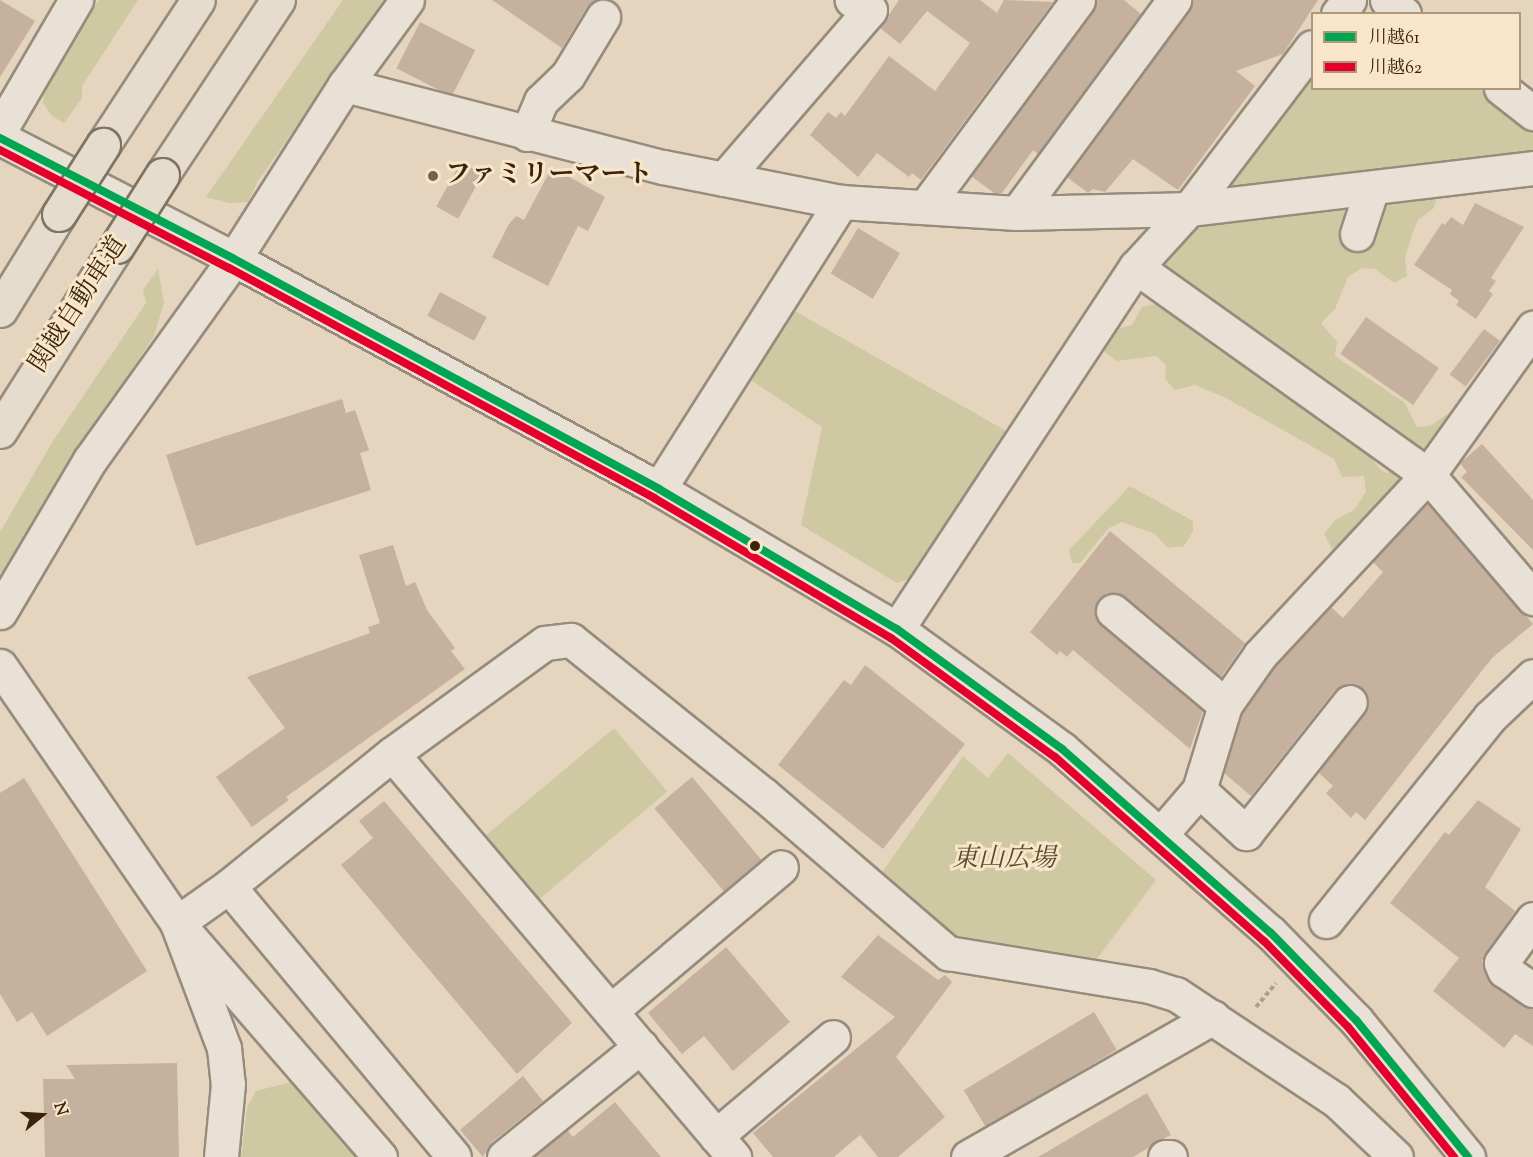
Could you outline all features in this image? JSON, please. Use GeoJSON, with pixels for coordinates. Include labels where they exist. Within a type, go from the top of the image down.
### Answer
{"type":"FeatureCollection","features":[{"type":"Feature","properties":{"kind":"highway"},"geometry":{"type":"LineString","coordinates":[[0,310],[103,145],[198,0]]}},
{"type":"Feature","properties":{"kind":"highway","name":"関越自動車道"},"geometry":{"type":"LineString","coordinates":[[0,431],[162,175],[278,0]]}},
{"type":"Feature","properties":{"kind":"street"},"geometry":{"type":"LineString","coordinates":[[0,130],[75,0]]}},
{"type":"Feature","properties":{"kind":"street"},"geometry":{"type":"LineString","coordinates":[[0,612],[90,460],[234,259],[345,85],[407,0]]}},
{"type":"Feature","properties":{"kind":"street"},"geometry":{"type":"LineString","coordinates":[[925,207],[1078,0]]}},
{"type":"Feature","properties":{"kind":"street"},"geometry":{"type":"LineString","coordinates":[[1017,213],[1174,0]]}},
{"type":"Feature","properties":{"kind":"street"},"geometry":{"type":"LineString","coordinates":[[1340,12],[1349,0]]}},
{"type":"Feature","properties":{"kind":"street"},"geometry":{"type":"LineString","coordinates":[[1387,0],[1402,12]]}},
{"type":"Feature","properties":{"kind":"street"},"geometry":{"type":"LineString","coordinates":[[724,179],[868,3]]}},
{"type":"Feature","properties":{"kind":"street"},"geometry":{"type":"LineString","coordinates":[[527,134],[542,101],[568,75],[603,17]]}},
{"type":"Feature","properties":{"kind":"street"},"geometry":{"type":"LineString","coordinates":[[897,629],[1136,267],[1189,209],[1311,48]]}},
{"type":"Feature","properties":{"kind":"street"},"geometry":{"type":"LineString","coordinates":[[345,85],[527,134],[724,179],[841,202],[1017,213],[1189,209],[1533,168]]}},
{"type":"Feature","properties":{"kind":"street"},"geometry":{"type":"LineString","coordinates":[[1504,90],[1533,113]]}},
{"type":"Feature","properties":{"kind":"street"},"geometry":{"type":"LineString","coordinates":[[0,138],[234,259],[659,489],[897,629],[1062,750],[1161,834],[1325,986],[1412,1084],[1468,1157]]}},
{"type":"Feature","properties":{"kind":"street"},"geometry":{"type":"LineString","coordinates":[[1357,234],[1372,188]]}},
{"type":"Feature","properties":{"kind":"street"},"geometry":{"type":"LineString","coordinates":[[659,489],[841,202]]}},
{"type":"Feature","properties":{"kind":"street"},"geometry":{"type":"LineString","coordinates":[[1136,267],[1428,475],[1533,598]]}},
{"type":"Feature","properties":{"kind":"street"},"geometry":{"type":"LineString","coordinates":[[1161,834],[1199,790],[1225,705],[1260,655],[1428,475],[1533,328]]}},
{"type":"Feature","properties":{"kind":"street"},"geometry":{"type":"LineString","coordinates":[[1113,611],[1225,705]]}},
{"type":"Feature","properties":{"kind":"street"},"geometry":{"type":"LineString","coordinates":[[177,922],[229,886],[392,754],[545,643],[571,640],[764,795],[948,953],[1149,986],[1176,994],[1337,1101],[1396,1157]]}},
{"type":"Feature","properties":{"kind":"street"},"geometry":{"type":"LineString","coordinates":[[0,666],[177,922],[380,1157]]}},
{"type":"Feature","properties":{"kind":"street"},"geometry":{"type":"LineString","coordinates":[[1326,921],[1490,717],[1533,676]]}},
{"type":"Feature","properties":{"kind":"street"},"geometry":{"type":"LineString","coordinates":[[1199,790],[1246,833],[1350,702]]}},
{"type":"Feature","properties":{"kind":"street"},"geometry":{"type":"LineString","coordinates":[[392,754],[612,1010],[725,1146],[833,1037]]}},
{"type":"Feature","properties":{"kind":"street"},"geometry":{"type":"LineString","coordinates":[[612,1010],[781,867]]}},
{"type":"Feature","properties":{"kind":"street"},"geometry":{"type":"LineString","coordinates":[[240,900],[454,1157]]}},
{"type":"Feature","properties":{"kind":"street"},"geometry":{"type":"LineString","coordinates":[[1533,919],[1501,963],[1504,970],[1533,990]]}},
{"type":"Feature","properties":{"kind":"street"},"geometry":{"type":"LineString","coordinates":[[177,922],[224,1048],[228,1084],[221,1157]]}},
{"type":"Feature","properties":{"kind":"street"},"geometry":{"type":"LineString","coordinates":[[968,1157],[1213,1017]]}},
{"type":"Feature","properties":{"kind":"street"},"geometry":{"type":"LineString","coordinates":[[504,1157],[641,1046]]}},
{"type":"Feature","properties":{"kind":"street"},"geometry":{"type":"LineString","coordinates":[[1165,1157],[1170,1157]]}},
{"type":"Feature","properties":{"kind":"green space"},"geometry":{"type":"Polygon","coordinates":[[[99,0],[138,0],[82,86],[82,98],[64,123],[52,116],[43,103],[45,81],[99,0]]]}},
{"type":"Feature","properties":{"kind":"green space"},"geometry":{"type":"Polygon","coordinates":[[[343,0],[386,0],[258,181],[248,202],[229,203],[206,197],[343,0]]]}},
{"type":"Feature","properties":{"kind":"green space"},"geometry":{"type":"Polygon","coordinates":[[[1311,68],[1311,90],[1480,90],[1533,129],[1533,160],[1234,190],[1229,180],[1311,68]]]}},
{"type":"Feature","properties":{"kind":"green space"},"geometry":{"type":"Polygon","coordinates":[[[1437,195],[1434,208],[1418,220],[1412,235],[1405,258],[1407,276],[1394,283],[1375,269],[1362,268],[1348,277],[1335,309],[1321,323],[1337,342],[1335,356],[1404,402],[1417,427],[1430,426],[1452,411],[1459,423],[1425,452],[1167,279],[1161,261],[1179,229],[1207,218],[1344,209],[1352,212],[1437,195]]]}},
{"type":"Feature","properties":{"kind":"green space"},"geometry":{"type":"Polygon","coordinates":[[[158,269],[164,303],[154,336],[39,513],[0,583],[0,532],[53,441],[146,303],[143,290],[158,269]]]}},
{"type":"Feature","properties":{"kind":"green space"},"geometry":{"type":"Polygon","coordinates":[[[1156,304],[1368,454],[1380,469],[1386,473],[1399,469],[1405,476],[1335,554],[1324,534],[1335,520],[1354,510],[1366,492],[1364,476],[1342,477],[1334,459],[1226,398],[1195,385],[1175,390],[1165,379],[1166,365],[1156,356],[1117,361],[1102,350],[1104,341],[1115,329],[1132,325],[1142,307],[1156,304]]]}},
{"type":"Feature","properties":{"kind":"green space"},"geometry":{"type":"Polygon","coordinates":[[[791,309],[1010,433],[912,578],[897,583],[801,525],[822,427],[746,377],[791,309]]]}},
{"type":"Feature","properties":{"kind":"green space"},"geometry":{"type":"Polygon","coordinates":[[[1130,486],[1193,521],[1193,531],[1184,546],[1168,548],[1155,534],[1122,522],[1109,528],[1080,563],[1072,563],[1069,550],[1130,486]]]}},
{"type":"Feature","properties":{"kind":"green space"},"geometry":{"type":"Polygon","coordinates":[[[614,728],[667,792],[536,902],[482,839],[614,728]]]}},
{"type":"Feature","properties":{"kind":"green space","name":"東山広場"},"geometry":{"type":"Polygon","coordinates":[[[1008,753],[1156,880],[1093,964],[955,936],[881,874],[963,756],[988,778],[1008,753]]]}},
{"type":"Feature","properties":{"kind":"green space"},"geometry":{"type":"Polygon","coordinates":[[[291,1082],[307,1093],[361,1157],[241,1157],[247,1108],[256,1091],[291,1082]]]}},
{"type":"Feature","properties":{"kind":"building"},"geometry":{"type":"Polygon","coordinates":[[[0,0],[35,21],[0,77],[0,0]]]}},
{"type":"Feature","properties":{"kind":"building"},"geometry":{"type":"Polygon","coordinates":[[[492,0],[596,0],[587,7],[562,48],[492,0]]]}},
{"type":"Feature","properties":{"kind":"building"},"geometry":{"type":"Polygon","coordinates":[[[899,0],[980,0],[997,13],[1004,0],[1053,2],[921,180],[912,173],[909,177],[877,153],[858,177],[810,135],[828,112],[836,118],[841,112],[845,116],[889,56],[935,91],[970,43],[927,11],[900,44],[880,28],[899,0]]]}},
{"type":"Feature","properties":{"kind":"building"},"geometry":{"type":"Polygon","coordinates":[[[1096,0],[1124,0],[1141,14],[1038,154],[1033,150],[1002,193],[994,193],[971,176],[1093,11],[1096,0]]]}},
{"type":"Feature","properties":{"kind":"building"},"geometry":{"type":"Polygon","coordinates":[[[1194,0],[1318,0],[1283,54],[1236,71],[1255,86],[1178,190],[1133,159],[1105,192],[1093,189],[1088,193],[1067,177],[1194,0]]]}},
{"type":"Feature","properties":{"kind":"building"},"geometry":{"type":"Polygon","coordinates":[[[420,22],[475,50],[452,96],[396,68],[420,22]]]}},
{"type":"Feature","properties":{"kind":"building"},"geometry":{"type":"Polygon","coordinates":[[[461,162],[483,174],[458,219],[436,207],[461,162]]]}},
{"type":"Feature","properties":{"kind":"building"},"geometry":{"type":"Polygon","coordinates":[[[552,167],[605,197],[588,231],[578,226],[548,286],[492,257],[509,224],[516,216],[524,220],[552,167]]]}},
{"type":"Feature","properties":{"kind":"building"},"geometry":{"type":"Polygon","coordinates":[[[1475,203],[1524,227],[1491,278],[1496,281],[1489,291],[1493,294],[1476,319],[1456,305],[1459,301],[1450,294],[1452,290],[1414,265],[1442,223],[1445,225],[1451,217],[1463,225],[1475,203]]]}},
{"type":"Feature","properties":{"kind":"building"},"geometry":{"type":"Polygon","coordinates":[[[858,228],[900,253],[873,299],[831,273],[858,228]]]}},
{"type":"Feature","properties":{"kind":"building"},"geometry":{"type":"Polygon","coordinates":[[[440,292],[487,317],[474,341],[427,316],[440,292]]]}},
{"type":"Feature","properties":{"kind":"building"},"geometry":{"type":"Polygon","coordinates":[[[1366,317],[1439,368],[1413,405],[1340,354],[1366,317]]]}},
{"type":"Feature","properties":{"kind":"building"},"geometry":{"type":"Polygon","coordinates":[[[1484,329],[1500,341],[1466,387],[1450,375],[1484,329]]]}},
{"type":"Feature","properties":{"kind":"building"},"geometry":{"type":"Polygon","coordinates":[[[342,399],[346,413],[355,410],[369,450],[360,453],[371,490],[196,546],[166,455],[342,399]]]}},
{"type":"Feature","properties":{"kind":"building"},"geometry":{"type":"Polygon","coordinates":[[[1482,444],[1533,500],[1533,550],[1461,477],[1467,472],[1460,463],[1482,444]]]}},
{"type":"Feature","properties":{"kind":"building"},"geometry":{"type":"Polygon","coordinates":[[[1428,504],[1533,624],[1492,658],[1365,820],[1356,812],[1351,818],[1326,793],[1333,786],[1318,772],[1368,705],[1367,695],[1353,684],[1335,690],[1251,796],[1224,773],[1242,713],[1275,667],[1331,607],[1343,618],[1383,572],[1373,562],[1428,504]]]}},
{"type":"Feature","properties":{"kind":"building"},"geometry":{"type":"Polygon","coordinates":[[[1110,531],[1245,643],[1221,677],[1125,596],[1107,593],[1098,599],[1095,617],[1101,625],[1203,711],[1190,749],[1073,650],[1067,657],[1060,651],[1057,655],[1030,632],[1110,531]]]}},
{"type":"Feature","properties":{"kind":"building"},"geometry":{"type":"Polygon","coordinates":[[[393,545],[406,586],[415,582],[427,610],[455,648],[451,651],[465,669],[286,797],[289,800],[252,827],[216,777],[285,728],[247,677],[370,633],[368,627],[380,623],[359,555],[393,545]]]}},
{"type":"Feature","properties":{"kind":"building"},"geometry":{"type":"Polygon","coordinates":[[[865,665],[965,744],[883,849],[778,765],[844,680],[851,685],[865,665]]]}},
{"type":"Feature","properties":{"kind":"building"},"geometry":{"type":"Polygon","coordinates":[[[692,777],[761,860],[724,891],[654,808],[692,777]]]}},
{"type":"Feature","properties":{"kind":"building"},"geometry":{"type":"Polygon","coordinates":[[[24,778],[147,971],[47,1036],[32,1012],[17,1022],[0,994],[0,793],[24,778]]]}},
{"type":"Feature","properties":{"kind":"building"},"geometry":{"type":"Polygon","coordinates":[[[1478,800],[1521,829],[1485,887],[1515,911],[1482,961],[1493,985],[1533,1008],[1533,1046],[1515,1034],[1504,1048],[1433,991],[1459,958],[1390,903],[1445,832],[1449,835],[1478,800]]]}},
{"type":"Feature","properties":{"kind":"building"},"geometry":{"type":"Polygon","coordinates":[[[384,801],[572,1023],[517,1074],[341,865],[373,838],[359,821],[384,801]]]}},
{"type":"Feature","properties":{"kind":"building"},"geometry":{"type":"Polygon","coordinates":[[[878,935],[938,980],[945,975],[952,982],[896,1057],[945,1117],[898,1157],[878,1157],[860,1135],[834,1157],[773,1157],[753,1133],[895,1017],[841,977],[878,935]]]}},
{"type":"Feature","properties":{"kind":"building"},"geometry":{"type":"Polygon","coordinates":[[[726,947],[790,1022],[733,1071],[704,1036],[682,1054],[648,1013],[726,947]]]}},
{"type":"Feature","properties":{"kind":"building"},"geometry":{"type":"Polygon","coordinates":[[[1094,1012],[1117,1050],[986,1128],[964,1090],[1094,1012]]]}},
{"type":"Feature","properties":{"kind":"building"},"geometry":{"type":"Polygon","coordinates":[[[177,1063],[179,1157],[45,1157],[43,1079],[75,1079],[66,1065],[177,1063]]]}},
{"type":"Feature","properties":{"kind":"building"},"geometry":{"type":"Polygon","coordinates":[[[523,1076],[543,1101],[492,1142],[483,1157],[460,1130],[523,1076]]]}},
{"type":"Feature","properties":{"kind":"building"},"geometry":{"type":"Polygon","coordinates":[[[1147,1093],[1171,1135],[1133,1157],[1038,1157],[1147,1093]]]}},
{"type":"Feature","properties":{"kind":"building"},"geometry":{"type":"Polygon","coordinates":[[[615,1102],[661,1157],[534,1157],[567,1130],[573,1137],[615,1102]]]}},
{"type":"Feature","properties":{"kind":"transit line","name":"川越61"},"geometry":{"type":"LineString","coordinates":[[0,138],[234,259],[659,489],[897,629],[1062,749],[1271,933],[1356,1020],[1468,1157]]}},
{"type":"Feature","properties":{"kind":"transit line","name":"川越62"},"geometry":{"type":"LineString","coordinates":[[0,150],[229,268],[654,498],[891,638],[1055,757],[1264,941],[1348,1027],[1454,1157]]}},
{"type":"Feature","properties":{"kind":"place","name":"ファミリーマート"},"geometry":{"type":"Point","coordinates":[433,176]}}]}
